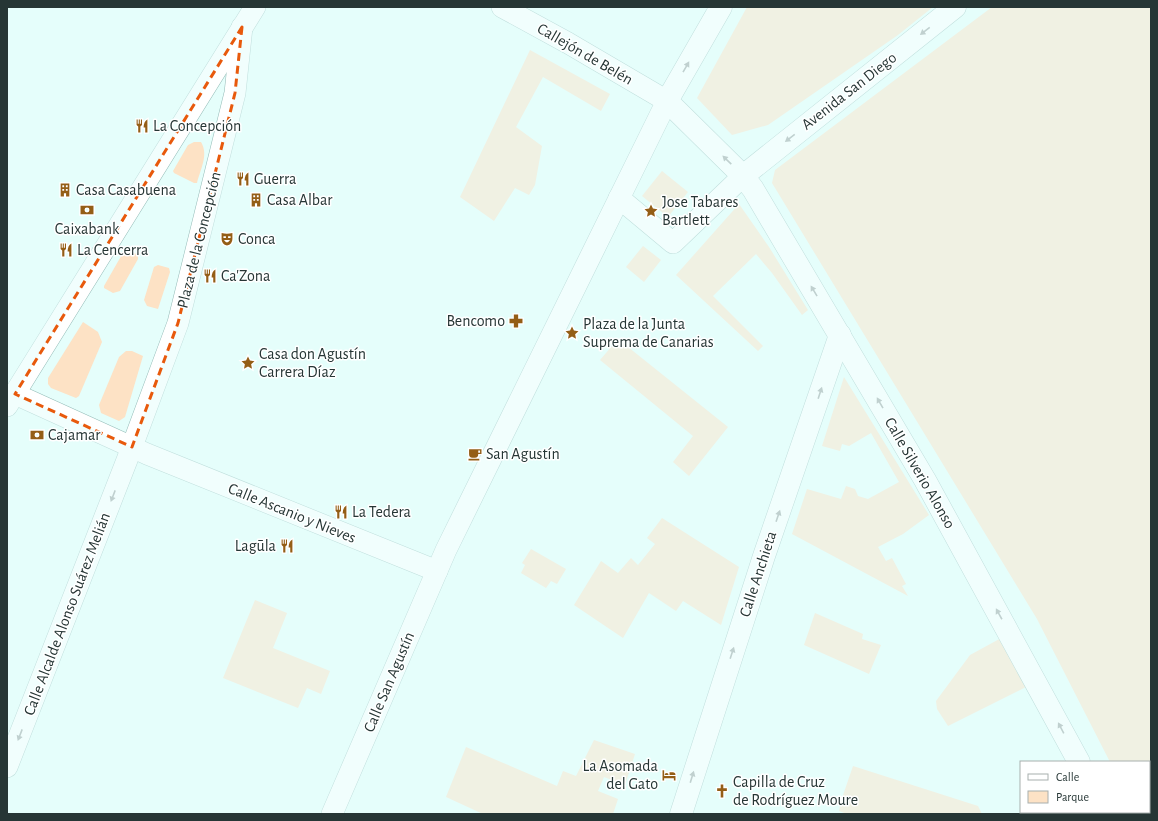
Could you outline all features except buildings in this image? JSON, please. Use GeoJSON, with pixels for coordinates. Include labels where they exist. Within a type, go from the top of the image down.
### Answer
{"type":"FeatureCollection","features":[{"type":"Feature","properties":{"kind":"street","name":"Plaza de la Concepción"},"geometry":{"type":"LineString","coordinates":[[242,27],[235,93],[178,323],[135,454],[11,400],[242,27],[255,7]]}},
{"type":"Feature","properties":{"kind":"street","name":"Callejón de Belén"},"geometry":{"type":"LineString","coordinates":[[502,7],[568,43],[667,101]]}},
{"type":"Feature","properties":{"kind":"street"},"geometry":{"type":"LineString","coordinates":[[667,101],[721,7]]}},
{"type":"Feature","properties":{"kind":"street","name":"Avenida San Diego"},"geometry":{"type":"LineString","coordinates":[[748,182],[955,7]]}},
{"type":"Feature","properties":{"kind":"street","name":"Calle Silverio Alonso"},"geometry":{"type":"LineString","coordinates":[[667,101],[748,182],[925,480],[1078,761]]}},
{"type":"Feature","properties":{"kind":"street","name":"Calle San Agustín"},"geometry":{"type":"LineString","coordinates":[[332,814],[446,550],[667,101]]}},
{"type":"Feature","properties":{"kind":"street"},"geometry":{"type":"LineString","coordinates":[[619,198],[673,243],[748,182]]}},
{"type":"Feature","properties":{"kind":"street","name":"Calle Anchieta"},"geometry":{"type":"LineString","coordinates":[[681,814],[764,556],[840,335]]}},
{"type":"Feature","properties":{"kind":"street","name":"Calle Ascanio y Nieves"},"geometry":{"type":"LineString","coordinates":[[135,454],[437,571]]}},
{"type":"Feature","properties":{"kind":"street","name":"Calle Alcalde Alonso Suárez Melián"},"geometry":{"type":"LineString","coordinates":[[7,767],[135,454]]}},
{"type":"Feature","properties":{"kind":"highlighted area"},"geometry":{"type":"Polygon","coordinates":[[[242,27],[235,93],[178,323],[132,447],[15,394],[242,27]]]}},
{"type":"Feature","properties":{"kind":"green space"},"geometry":{"type":"Polygon","coordinates":[[[747,7],[933,7],[898,35],[768,125],[732,135],[697,98],[747,7]]]}},
{"type":"Feature","properties":{"kind":"green space"},"geometry":{"type":"Polygon","coordinates":[[[992,7],[1151,7],[1151,814],[1136,813],[1150,813],[1150,761],[1109,761],[1037,619],[772,183],[775,170],[992,7]]]}},
{"type":"Feature","properties":{"kind":"green space"},"geometry":{"type":"Polygon","coordinates":[[[530,50],[610,94],[601,111],[543,77],[516,127],[542,146],[535,185],[529,195],[515,188],[494,221],[460,197],[530,50]]]}},
{"type":"Feature","properties":{"kind":"green space"},"geometry":{"type":"Polygon","coordinates":[[[194,142],[201,142],[204,152],[203,162],[197,183],[174,173],[173,171],[188,145],[194,142]]]}},
{"type":"Feature","properties":{"kind":"green space"},"geometry":{"type":"Polygon","coordinates":[[[662,171],[688,192],[668,217],[642,196],[662,171]]]}},
{"type":"Feature","properties":{"kind":"green space"},"geometry":{"type":"Polygon","coordinates":[[[739,204],[769,247],[808,310],[802,315],[772,273],[756,254],[713,296],[763,346],[758,351],[676,275],[739,204]]]}},
{"type":"Feature","properties":{"kind":"green space"},"geometry":{"type":"Polygon","coordinates":[[[643,246],[661,260],[644,282],[626,267],[643,246]]]}},
{"type":"Feature","properties":{"kind":"green space"},"geometry":{"type":"Polygon","coordinates":[[[129,250],[138,255],[138,259],[120,291],[113,293],[104,288],[104,286],[124,251],[129,250]]]}},
{"type":"Feature","properties":{"kind":"green space"},"geometry":{"type":"Polygon","coordinates":[[[158,265],[169,268],[170,272],[158,309],[147,306],[144,300],[154,267],[158,265]]]}},
{"type":"Feature","properties":{"kind":"green space"},"geometry":{"type":"Polygon","coordinates":[[[83,322],[98,332],[102,342],[79,396],[76,398],[51,388],[48,384],[48,378],[83,322]]]}},
{"type":"Feature","properties":{"kind":"green space"},"geometry":{"type":"Polygon","coordinates":[[[618,339],[728,427],[689,476],[673,462],[693,436],[600,360],[618,339]]]}},
{"type":"Feature","properties":{"kind":"green space"},"geometry":{"type":"Polygon","coordinates":[[[126,351],[132,351],[143,356],[125,417],[119,421],[101,413],[99,405],[119,357],[126,351]]]}},
{"type":"Feature","properties":{"kind":"green space"},"geometry":{"type":"Polygon","coordinates":[[[844,377],[929,515],[903,534],[878,547],[886,561],[892,558],[906,584],[902,586],[908,596],[792,534],[807,489],[841,499],[846,486],[855,489],[858,496],[868,499],[899,482],[871,433],[849,446],[842,444],[840,451],[822,446],[844,377]]]}},
{"type":"Feature","properties":{"kind":"green space"},"geometry":{"type":"Polygon","coordinates":[[[662,518],[739,567],[721,625],[683,601],[676,611],[649,593],[623,638],[574,605],[601,561],[618,573],[631,558],[638,565],[655,544],[647,538],[662,518]]]}},
{"type":"Feature","properties":{"kind":"green space"},"geometry":{"type":"Polygon","coordinates":[[[531,549],[566,569],[557,584],[551,581],[546,588],[521,573],[525,565],[522,563],[531,549]]]}},
{"type":"Feature","properties":{"kind":"green space"},"geometry":{"type":"Polygon","coordinates":[[[255,600],[287,613],[273,648],[330,671],[321,694],[307,688],[298,708],[223,678],[255,600]]]}},
{"type":"Feature","properties":{"kind":"green space"},"geometry":{"type":"Polygon","coordinates":[[[815,613],[863,634],[862,639],[881,645],[869,674],[804,645],[815,613]]]}},
{"type":"Feature","properties":{"kind":"green space"},"geometry":{"type":"Polygon","coordinates":[[[1003,637],[1026,687],[948,726],[937,709],[936,701],[970,655],[1003,637]]]}},
{"type":"Feature","properties":{"kind":"green space"},"geometry":{"type":"Polygon","coordinates":[[[594,740],[635,754],[625,785],[604,777],[598,791],[618,799],[613,814],[483,814],[446,797],[466,747],[557,786],[563,771],[576,776],[594,740]]]}},
{"type":"Feature","properties":{"kind":"green space"},"geometry":{"type":"Polygon","coordinates":[[[853,766],[978,806],[982,814],[847,814],[839,811],[853,766]]]}},
{"type":"Feature","properties":{"kind":"place","name":"La Concepción"},"geometry":{"type":"Point","coordinates":[142,126]}},
{"type":"Feature","properties":{"kind":"place","name":"Guerra"},"geometry":{"type":"Point","coordinates":[243,179]}},
{"type":"Feature","properties":{"kind":"place","name":"Casa Casabuena"},"geometry":{"type":"Point","coordinates":[65,190]}},
{"type":"Feature","properties":{"kind":"place","name":"Casa Albar"},"geometry":{"type":"Point","coordinates":[256,200]}},
{"type":"Feature","properties":{"kind":"place","name":"Caixabank"},"geometry":{"type":"Point","coordinates":[87,210]}},
{"type":"Feature","properties":{"kind":"place","name":"Jose Tabares Bartlett"},"geometry":{"type":"Point","coordinates":[651,211]}},
{"type":"Feature","properties":{"kind":"place","name":"Conca"},"geometry":{"type":"Point","coordinates":[227,239]}},
{"type":"Feature","properties":{"kind":"place","name":"La Cencerra"},"geometry":{"type":"Point","coordinates":[66,250]}},
{"type":"Feature","properties":{"kind":"place","name":"Ca'Zona"},"geometry":{"type":"Point","coordinates":[210,276]}},
{"type":"Feature","properties":{"kind":"place","name":"Bencomo"},"geometry":{"type":"Point","coordinates":[516,321]}},
{"type":"Feature","properties":{"kind":"place","name":"Plaza de la Junta Suprema de Canarias"},"geometry":{"type":"Point","coordinates":[572,333]}},
{"type":"Feature","properties":{"kind":"place","name":"Casa don Agustín Carrera Díaz"},"geometry":{"type":"Point","coordinates":[248,363]}},
{"type":"Feature","properties":{"kind":"place","name":"Cajamar"},"geometry":{"type":"Point","coordinates":[37,435]}},
{"type":"Feature","properties":{"kind":"place","name":"San Agustín"},"geometry":{"type":"Point","coordinates":[475,454]}},
{"type":"Feature","properties":{"kind":"place","name":"La Tedera"},"geometry":{"type":"Point","coordinates":[341,512]}},
{"type":"Feature","properties":{"kind":"place","name":"Lagūla"},"geometry":{"type":"Point","coordinates":[287,546]}},
{"type":"Feature","properties":{"kind":"place","name":"La Asomada del Gato"},"geometry":{"type":"Point","coordinates":[669,775]}},
{"type":"Feature","properties":{"kind":"place","name":"Capilla de Cruz de Rodríguez Moure"},"geometry":{"type":"Point","coordinates":[722,791]}}]}
